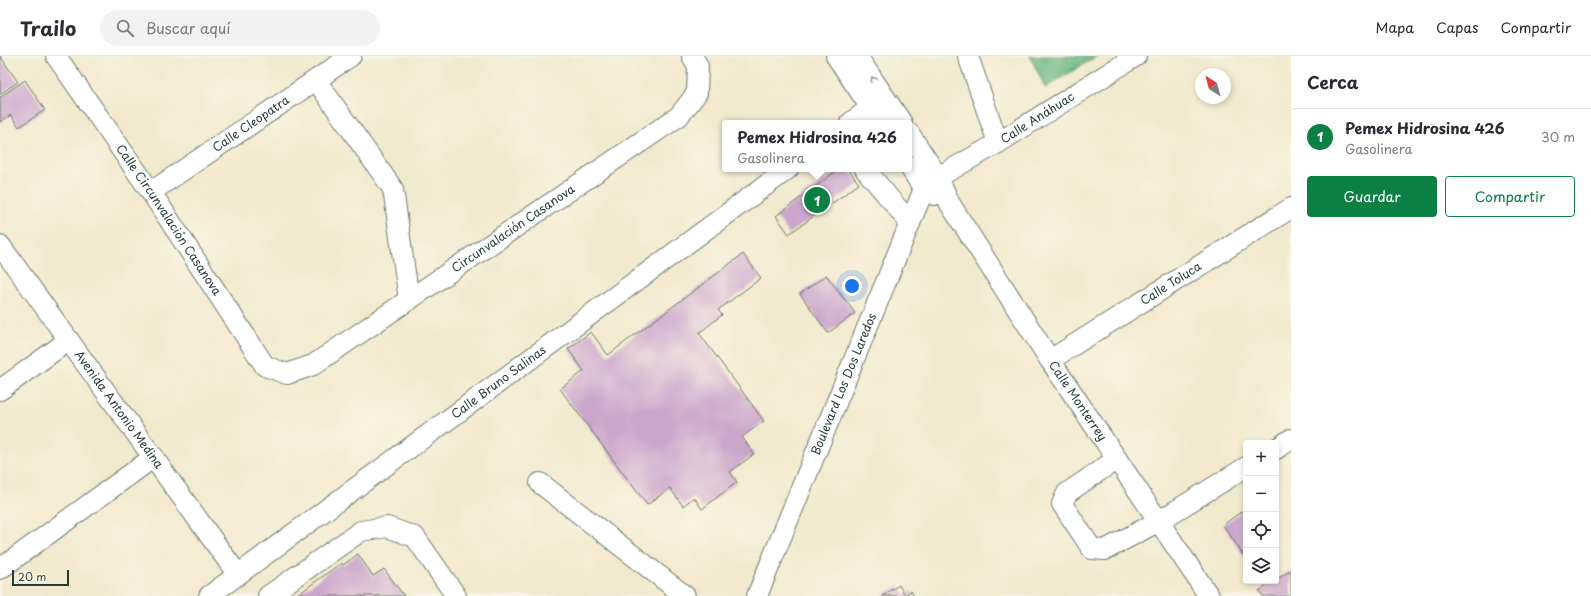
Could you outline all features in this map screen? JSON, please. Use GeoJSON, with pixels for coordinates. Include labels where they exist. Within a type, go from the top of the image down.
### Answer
{"type":"FeatureCollection","features":[{"type":"Feature","properties":{"kind":"street","name":"Calle Circunvalación Casanova"},"geometry":{"type":"LineString","coordinates":[[56,56],[151,192],[264,366],[287,374]]}},
{"type":"Feature","properties":{"kind":"street","name":"Calle Cleopatra"},"geometry":{"type":"LineString","coordinates":[[151,192],[351,56]]}},
{"type":"Feature","properties":{"kind":"street","name":"Circunvalación Casanova"},"geometry":{"type":"LineString","coordinates":[[287,374],[313,365],[679,116],[697,93],[698,66],[692,56]]}},
{"type":"Feature","properties":{"kind":"street"},"geometry":{"type":"LineString","coordinates":[[836,56],[879,109],[897,120]]}},
{"type":"Feature","properties":{"kind":"street"},"geometry":{"type":"LineString","coordinates":[[857,56],[879,109]]}},
{"type":"Feature","properties":{"kind":"street"},"geometry":{"type":"LineString","coordinates":[[968,56],[998,143]]}},
{"type":"Feature","properties":{"kind":"street","name":"Calle Anáhuac"},"geometry":{"type":"LineString","coordinates":[[931,183],[998,143],[1136,56]]}},
{"type":"Feature","properties":{"kind":"street"},"geometry":{"type":"LineString","coordinates":[[316,80],[393,189],[409,300]]}},
{"type":"Feature","properties":{"kind":"street"},"geometry":{"type":"LineString","coordinates":[[856,120],[879,109]]}},
{"type":"Feature","properties":{"kind":"street","name":"Calle Monterrey"},"geometry":{"type":"LineString","coordinates":[[912,140],[931,183]]}},
{"type":"Feature","properties":{"kind":"street","name":"Calle Monterrey"},"geometry":{"type":"LineString","coordinates":[[912,168],[931,183],[950,204],[1050,360],[1209,596]]}},
{"type":"Feature","properties":{"kind":"street","name":"Calle Bruno Salinas"},"geometry":{"type":"LineString","coordinates":[[209,596],[784,172]]}},
{"type":"Feature","properties":{"kind":"street"},"geometry":{"type":"LineString","coordinates":[[868,172],[910,223]]}},
{"type":"Feature","properties":{"kind":"street","name":"Boulevard Los Dos Laredos"},"geometry":{"type":"LineString","coordinates":[[756,596],[910,223],[931,183]]}},
{"type":"Feature","properties":{"kind":"street","name":"Calle Toluca"},"geometry":{"type":"LineString","coordinates":[[1050,360],[1291,208]]}},
{"type":"Feature","properties":{"kind":"street","name":"Avenida Antonio Medina"},"geometry":{"type":"LineString","coordinates":[[0,245],[238,574]]}},
{"type":"Feature","properties":{"kind":"street"},"geometry":{"type":"LineString","coordinates":[[0,390],[69,340]]}},
{"type":"Feature","properties":{"kind":"street"},"geometry":{"type":"LineString","coordinates":[[1279,447],[1291,439]]}},
{"type":"Feature","properties":{"kind":"street"},"geometry":{"type":"LineString","coordinates":[[0,569],[154,457]]}},
{"type":"Feature","properties":{"kind":"street"},"geometry":{"type":"LineString","coordinates":[[1117,459],[1067,493],[1062,504],[1092,550],[1105,550],[1160,522],[1243,470]]}},
{"type":"Feature","properties":{"kind":"street"},"geometry":{"type":"LineString","coordinates":[[540,482],[685,596]]}},
{"type":"Feature","properties":{"kind":"street"},"geometry":{"type":"LineString","coordinates":[[268,596],[361,531],[387,527],[415,537],[456,596]]}},
{"type":"Feature","properties":{"kind":"green space"},"geometry":{"type":"Polygon","coordinates":[[[1030,56],[1097,56],[1045,88],[1030,56]]]}},
{"type":"Feature","properties":{"kind":"building"},"geometry":{"type":"Polygon","coordinates":[[[0,56],[18,82],[0,94],[0,56]]]}},
{"type":"Feature","properties":{"kind":"building"},"geometry":{"type":"Polygon","coordinates":[[[25,80],[45,110],[19,127],[11,115],[0,122],[0,97],[25,80]]]}},
{"type":"Feature","properties":{"kind":"building"},"geometry":{"type":"Polygon","coordinates":[[[835,172],[850,172],[859,184],[789,234],[776,216],[835,172]]]}},
{"type":"Feature","properties":{"kind":"building"},"geometry":{"type":"Polygon","coordinates":[[[743,254],[761,278],[718,310],[722,315],[699,333],[764,421],[742,437],[754,454],[730,472],[737,482],[702,509],[694,497],[683,506],[670,488],[647,505],[560,389],[584,371],[568,349],[591,332],[608,355],[743,254]]]}},
{"type":"Feature","properties":{"kind":"building"},"geometry":{"type":"Polygon","coordinates":[[[826,275],[855,313],[828,333],[800,294],[826,275]]]}},
{"type":"Feature","properties":{"kind":"building"},"geometry":{"type":"Polygon","coordinates":[[[1242,511],[1243,555],[1223,525],[1242,511]]]}},
{"type":"Feature","properties":{"kind":"building"},"geometry":{"type":"Polygon","coordinates":[[[358,554],[373,576],[384,569],[404,596],[296,596],[341,563],[343,565],[358,554]]]}},
{"type":"Feature","properties":{"kind":"building"},"geometry":{"type":"Polygon","coordinates":[[[1291,570],[1291,596],[1263,596],[1259,591],[1270,584],[1279,584],[1279,578],[1291,570]]]}},
{"type":"Feature","properties":{"kind":"building"},"geometry":{"type":"Polygon","coordinates":[[[899,585],[905,595],[911,591],[914,596],[882,596],[899,585]]]}},
{"type":"Feature","properties":{"kind":"place","name":"Pemex Hidrosina 426"},"geometry":{"type":"Point","coordinates":[817,200]}}]}
